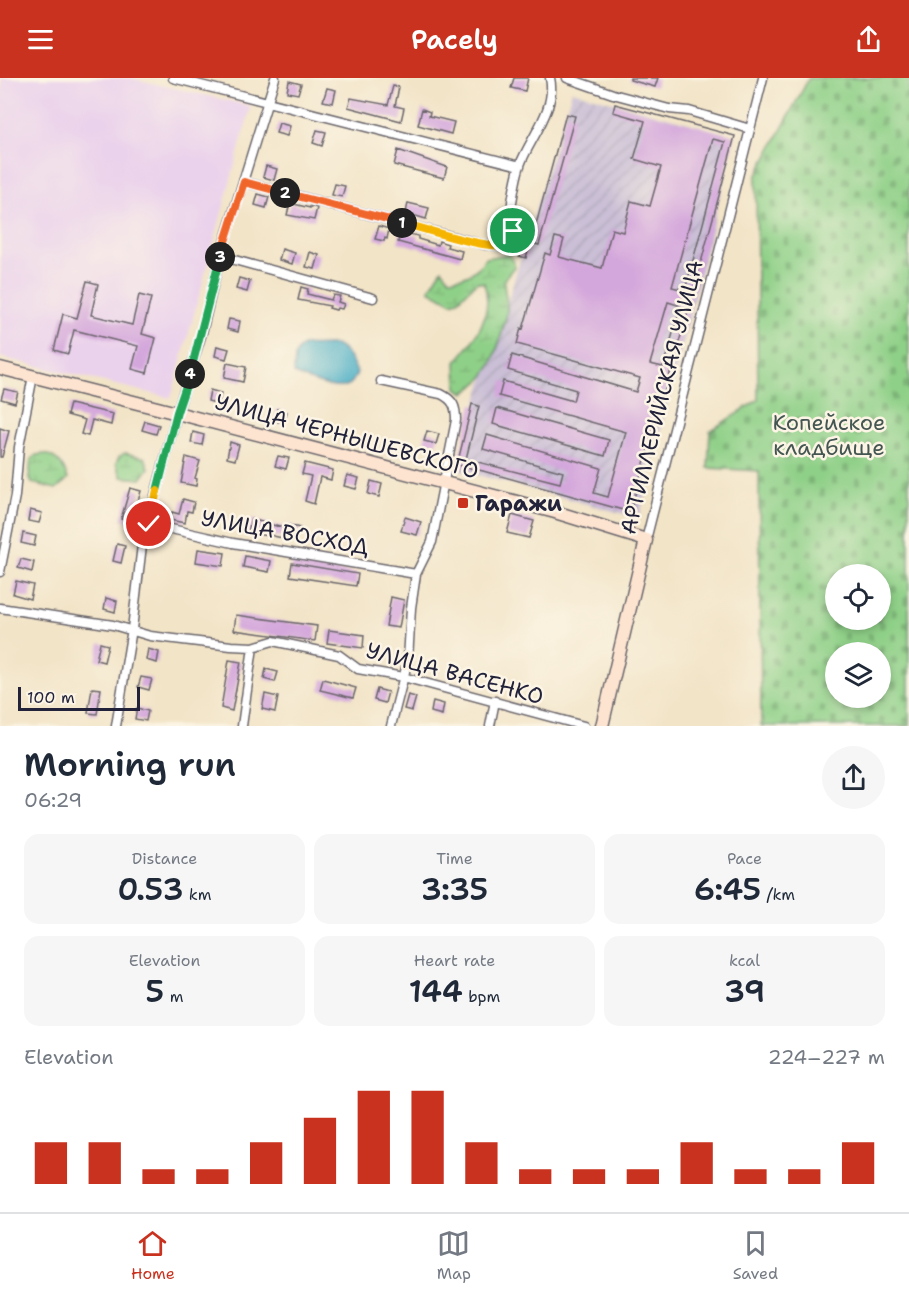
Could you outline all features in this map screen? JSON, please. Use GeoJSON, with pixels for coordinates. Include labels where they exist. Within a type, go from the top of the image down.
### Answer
{"type":"FeatureCollection","features":[{"type":"Feature","properties":{"kind":"street"},"geometry":{"type":"LineString","coordinates":[[173,78],[520,166]]}},
{"type":"Feature","properties":{"kind":"street"},"geometry":{"type":"LineString","coordinates":[[116,726],[132,629],[142,546],[177,412],[202,333],[220,256],[275,78]]}},
{"type":"Feature","properties":{"kind":"street"},"geometry":{"type":"LineString","coordinates":[[244,182],[485,245],[502,245],[508,241],[513,231],[511,212],[520,166],[548,108],[552,86],[550,78]]}},
{"type":"Feature","properties":{"kind":"street"},"geometry":{"type":"LineString","coordinates":[[567,78],[613,94],[669,109],[689,111],[750,129]]}},
{"type":"Feature","properties":{"kind":"street","name":"АРТИЛЛЕРИЙСКАЯ УЛИЦА"},"geometry":{"type":"LineString","coordinates":[[602,726],[646,540],[763,78]]}},
{"type":"Feature","properties":{"kind":"street"},"geometry":{"type":"LineString","coordinates":[[220,256],[373,297]]}},
{"type":"Feature","properties":{"kind":"street","name":"УЛИЦА ЧЕРНЫШЕВСКОГО"},"geometry":{"type":"LineString","coordinates":[[0,368],[177,412],[555,512],[646,540]]}},
{"type":"Feature","properties":{"kind":"street"},"geometry":{"type":"LineString","coordinates":[[0,572],[15,496],[19,447],[33,376]]}},
{"type":"Feature","properties":{"kind":"street"},"geometry":{"type":"LineString","coordinates":[[381,381],[441,394],[449,398],[454,404],[456,420],[432,542],[416,574],[411,608],[408,660],[391,726]]}},
{"type":"Feature","properties":{"kind":"street","name":"УЛИЦА ВОСХОД"},"geometry":{"type":"LineString","coordinates":[[149,524],[233,543],[416,574]]}},
{"type":"Feature","properties":{"kind":"street","name":"УЛИЦА ВАСЕНКО"},"geometry":{"type":"LineString","coordinates":[[0,608],[132,629],[150,636],[253,647],[273,641],[339,655],[358,669],[403,677],[584,726]]}},
{"type":"Feature","properties":{"kind":"street"},"geometry":{"type":"LineString","coordinates":[[242,726],[253,647]]}},
{"type":"Feature","properties":{"kind":"street"},"geometry":{"type":"LineString","coordinates":[[490,726],[495,701]]}},
{"type":"Feature","properties":{"kind":"shaded area"},"geometry":{"type":"Polygon","coordinates":[[[2,78],[130,78],[251,106],[171,398],[0,357],[2,78]]]}},
{"type":"Feature","properties":{"kind":"shaded area"},"geometry":{"type":"Polygon","coordinates":[[[572,91],[735,136],[639,518],[456,469],[572,91]]]}},
{"type":"Feature","properties":{"kind":"green space","name":"Копейское кладбище"},"geometry":{"type":"Polygon","coordinates":[[[809,78],[909,78],[909,726],[761,726],[759,471],[708,468],[710,431],[758,400],[756,177],[809,78]]]}},
{"type":"Feature","properties":{"kind":"green space"},"geometry":{"type":"Polygon","coordinates":[[[509,254],[515,266],[504,283],[507,312],[497,351],[485,375],[464,393],[457,388],[456,362],[476,335],[485,316],[487,305],[484,283],[477,282],[452,303],[429,290],[442,269],[450,279],[461,277],[475,271],[486,258],[509,254]]]}},
{"type":"Feature","properties":{"kind":"green space"},"geometry":{"type":"Polygon","coordinates":[[[125,453],[145,458],[149,468],[141,479],[122,477],[116,463],[125,453]]]}},
{"type":"Feature","properties":{"kind":"green space"},"geometry":{"type":"Polygon","coordinates":[[[45,454],[60,463],[68,479],[56,489],[32,483],[29,477],[31,460],[36,455],[45,454]]]}},
{"type":"Feature","properties":{"kind":"water"},"geometry":{"type":"Polygon","coordinates":[[[306,345],[335,345],[342,349],[357,372],[352,383],[344,387],[334,387],[308,380],[294,373],[296,353],[306,345]]]}},
{"type":"Feature","properties":{"kind":"building"},"geometry":{"type":"Polygon","coordinates":[[[514,78],[528,78],[525,91],[511,88],[514,78]]]}},
{"type":"Feature","properties":{"kind":"building"},"geometry":{"type":"Polygon","coordinates":[[[630,78],[658,78],[655,87],[630,80],[630,78]]]}},
{"type":"Feature","properties":{"kind":"building"},"geometry":{"type":"Polygon","coordinates":[[[289,81],[301,84],[298,94],[287,92],[289,81]]]}},
{"type":"Feature","properties":{"kind":"building"},"geometry":{"type":"Polygon","coordinates":[[[393,86],[399,87],[395,106],[404,108],[401,121],[348,107],[351,98],[388,105],[393,86]]]}},
{"type":"Feature","properties":{"kind":"building"},"geometry":{"type":"Polygon","coordinates":[[[327,88],[336,90],[333,103],[323,101],[327,88]]]}},
{"type":"Feature","properties":{"kind":"building"},"geometry":{"type":"Polygon","coordinates":[[[615,104],[735,136],[688,311],[630,512],[457,465],[472,404],[479,406],[466,459],[560,483],[563,472],[483,449],[487,435],[601,468],[594,493],[608,497],[626,432],[499,396],[503,381],[573,401],[576,390],[508,370],[512,355],[636,392],[640,378],[517,344],[545,253],[550,255],[555,237],[564,239],[559,257],[602,268],[612,229],[623,232],[631,201],[650,206],[661,167],[634,159],[645,121],[613,112],[615,104]],[[713,139],[672,287],[685,290],[725,142],[713,139]],[[668,302],[650,364],[663,367],[681,306],[668,302]]]}},
{"type":"Feature","properties":{"kind":"building"},"geometry":{"type":"Polygon","coordinates":[[[422,109],[430,112],[429,116],[454,122],[451,134],[418,125],[422,109]]]}},
{"type":"Feature","properties":{"kind":"building"},"geometry":{"type":"Polygon","coordinates":[[[566,114],[575,116],[539,245],[531,243],[566,114]]]}},
{"type":"Feature","properties":{"kind":"building"},"geometry":{"type":"Polygon","coordinates":[[[279,123],[290,126],[287,136],[276,133],[279,123]]]}},
{"type":"Feature","properties":{"kind":"building"},"geometry":{"type":"Polygon","coordinates":[[[317,130],[326,132],[322,146],[313,143],[317,130]]]}},
{"type":"Feature","properties":{"kind":"building"},"geometry":{"type":"Polygon","coordinates":[[[398,150],[447,167],[444,178],[394,165],[398,150]]]}},
{"type":"Feature","properties":{"kind":"building"},"geometry":{"type":"Polygon","coordinates":[[[266,166],[277,169],[274,180],[263,177],[266,166]]]}},
{"type":"Feature","properties":{"kind":"building"},"geometry":{"type":"Polygon","coordinates":[[[335,184],[345,186],[342,197],[332,195],[335,184]]]}},
{"type":"Feature","properties":{"kind":"building"},"geometry":{"type":"Polygon","coordinates":[[[258,194],[269,197],[266,208],[255,205],[258,194]]]}},
{"type":"Feature","properties":{"kind":"building"},"geometry":{"type":"Polygon","coordinates":[[[290,203],[317,208],[314,220],[287,215],[290,203]]]}},
{"type":"Feature","properties":{"kind":"building"},"geometry":{"type":"Polygon","coordinates":[[[408,203],[429,208],[426,219],[406,213],[408,203]]]}},
{"type":"Feature","properties":{"kind":"building"},"geometry":{"type":"Polygon","coordinates":[[[379,226],[389,229],[387,239],[385,238],[384,241],[375,239],[379,226]]]}},
{"type":"Feature","properties":{"kind":"building"},"geometry":{"type":"Polygon","coordinates":[[[401,232],[418,236],[418,239],[438,245],[439,241],[448,244],[447,247],[462,251],[460,259],[398,242],[401,232]]]}},
{"type":"Feature","properties":{"kind":"building"},"geometry":{"type":"Polygon","coordinates":[[[523,241],[530,243],[526,258],[519,256],[523,241]]]}},
{"type":"Feature","properties":{"kind":"building"},"geometry":{"type":"Polygon","coordinates":[[[282,249],[295,253],[292,264],[279,260],[282,249]]]}},
{"type":"Feature","properties":{"kind":"building"},"geometry":{"type":"Polygon","coordinates":[[[310,252],[319,255],[315,269],[306,267],[310,252]]]}},
{"type":"Feature","properties":{"kind":"building"},"geometry":{"type":"Polygon","coordinates":[[[239,278],[250,281],[247,292],[236,289],[239,278]]]}},
{"type":"Feature","properties":{"kind":"building"},"geometry":{"type":"Polygon","coordinates":[[[87,281],[98,284],[91,315],[132,325],[139,295],[151,298],[142,334],[156,338],[147,373],[132,369],[138,346],[74,330],[68,354],[54,350],[63,314],[77,318],[87,281]]]}},
{"type":"Feature","properties":{"kind":"building"},"geometry":{"type":"Polygon","coordinates":[[[301,287],[308,289],[307,294],[331,300],[333,295],[340,296],[338,302],[344,304],[342,309],[337,308],[336,310],[329,308],[330,306],[298,300],[301,287]]]}},
{"type":"Feature","properties":{"kind":"building"},"geometry":{"type":"Polygon","coordinates":[[[229,319],[240,321],[238,332],[227,329],[229,319]]]}},
{"type":"Feature","properties":{"kind":"building"},"geometry":{"type":"Polygon","coordinates":[[[217,346],[229,349],[226,359],[215,356],[217,346]]]}},
{"type":"Feature","properties":{"kind":"building"},"geometry":{"type":"Polygon","coordinates":[[[227,363],[246,367],[243,382],[224,378],[227,363]]]}},
{"type":"Feature","properties":{"kind":"building"},"geometry":{"type":"Polygon","coordinates":[[[4,389],[18,392],[15,403],[1,399],[4,389]]]}},
{"type":"Feature","properties":{"kind":"building"},"geometry":{"type":"Polygon","coordinates":[[[210,390],[221,393],[219,404],[208,401],[210,390]]]}},
{"type":"Feature","properties":{"kind":"building"},"geometry":{"type":"Polygon","coordinates":[[[70,404],[113,414],[111,425],[92,420],[88,436],[81,434],[85,420],[67,415],[70,404]]]}},
{"type":"Feature","properties":{"kind":"building"},"geometry":{"type":"Polygon","coordinates":[[[497,408],[609,440],[605,456],[493,424],[497,408]]]}},
{"type":"Feature","properties":{"kind":"building"},"geometry":{"type":"Polygon","coordinates":[[[277,409],[287,412],[284,423],[274,421],[277,409]]]}},
{"type":"Feature","properties":{"kind":"building"},"geometry":{"type":"Polygon","coordinates":[[[145,421],[159,425],[156,434],[142,430],[145,421]]]}},
{"type":"Feature","properties":{"kind":"building"},"geometry":{"type":"Polygon","coordinates":[[[0,428],[9,431],[2,457],[0,457],[0,428]]]}},
{"type":"Feature","properties":{"kind":"building"},"geometry":{"type":"Polygon","coordinates":[[[427,431],[439,434],[436,444],[424,441],[427,431]]]}},
{"type":"Feature","properties":{"kind":"building"},"geometry":{"type":"Polygon","coordinates":[[[193,432],[204,435],[202,445],[191,443],[193,432]]]}},
{"type":"Feature","properties":{"kind":"building"},"geometry":{"type":"Polygon","coordinates":[[[230,442],[239,445],[235,460],[227,458],[230,442]]]}},
{"type":"Feature","properties":{"kind":"building"},"geometry":{"type":"Polygon","coordinates":[[[278,456],[289,458],[286,469],[275,466],[278,456]]]}},
{"type":"Feature","properties":{"kind":"building"},"geometry":{"type":"Polygon","coordinates":[[[186,457],[200,461],[195,478],[197,479],[196,486],[181,483],[186,457]]]}},
{"type":"Feature","properties":{"kind":"building"},"geometry":{"type":"Polygon","coordinates":[[[305,463],[333,470],[331,480],[320,477],[314,504],[305,501],[311,476],[302,474],[305,463]]]}},
{"type":"Feature","properties":{"kind":"building"},"geometry":{"type":"Polygon","coordinates":[[[347,475],[359,478],[356,489],[344,486],[347,475]]]}},
{"type":"Feature","properties":{"kind":"building"},"geometry":{"type":"Polygon","coordinates":[[[371,481],[382,484],[379,497],[368,494],[371,481]]]}},
{"type":"Feature","properties":{"kind":"building"},"geometry":{"type":"Polygon","coordinates":[[[130,488],[141,491],[132,522],[121,519],[130,488]]]}},
{"type":"Feature","properties":{"kind":"building"},"geometry":{"type":"Polygon","coordinates":[[[183,499],[194,502],[192,512],[187,511],[185,523],[170,520],[172,512],[179,514],[183,499]]]}},
{"type":"Feature","properties":{"kind":"building"},"geometry":{"type":"Polygon","coordinates":[[[30,510],[42,513],[39,523],[28,521],[30,510]]]}},
{"type":"Feature","properties":{"kind":"building"},"geometry":{"type":"Polygon","coordinates":[[[512,515],[534,521],[529,538],[507,533],[512,515]]]}},
{"type":"Feature","properties":{"kind":"building"},"geometry":{"type":"Polygon","coordinates":[[[405,517],[421,522],[417,535],[401,531],[405,517]]]}},
{"type":"Feature","properties":{"kind":"building"},"geometry":{"type":"Polygon","coordinates":[[[251,519],[276,526],[287,528],[288,525],[300,528],[296,541],[248,533],[251,519]]]}},
{"type":"Feature","properties":{"kind":"building"},"geometry":{"type":"Polygon","coordinates":[[[23,533],[36,536],[34,546],[21,543],[23,533]]]}},
{"type":"Feature","properties":{"kind":"building"},"geometry":{"type":"Polygon","coordinates":[[[117,544],[125,546],[121,563],[113,561],[117,544]]]}},
{"type":"Feature","properties":{"kind":"building"},"geometry":{"type":"Polygon","coordinates":[[[198,549],[225,553],[223,566],[196,562],[198,549]]]}},
{"type":"Feature","properties":{"kind":"building"},"geometry":{"type":"Polygon","coordinates":[[[245,556],[271,561],[269,572],[243,567],[245,556]]]}},
{"type":"Feature","properties":{"kind":"building"},"geometry":{"type":"Polygon","coordinates":[[[21,559],[34,562],[32,572],[18,568],[21,559]]]}},
{"type":"Feature","properties":{"kind":"building"},"geometry":{"type":"Polygon","coordinates":[[[292,563],[358,574],[356,586],[290,576],[292,563]]]}},
{"type":"Feature","properties":{"kind":"building"},"geometry":{"type":"Polygon","coordinates":[[[16,581],[33,585],[30,599],[13,594],[16,581]]]}},
{"type":"Feature","properties":{"kind":"building"},"geometry":{"type":"Polygon","coordinates":[[[391,597],[404,600],[399,628],[386,626],[391,597]]]}},
{"type":"Feature","properties":{"kind":"building"},"geometry":{"type":"Polygon","coordinates":[[[106,598],[117,601],[115,612],[104,609],[106,598]]]}},
{"type":"Feature","properties":{"kind":"building"},"geometry":{"type":"Polygon","coordinates":[[[236,615],[317,626],[315,641],[234,630],[236,615]]]}},
{"type":"Feature","properties":{"kind":"building"},"geometry":{"type":"Polygon","coordinates":[[[329,630],[364,635],[363,648],[327,643],[329,630]]]}},
{"type":"Feature","properties":{"kind":"building"},"geometry":{"type":"Polygon","coordinates":[[[100,643],[108,645],[104,662],[96,660],[100,643]]]}},
{"type":"Feature","properties":{"kind":"building"},"geometry":{"type":"Polygon","coordinates":[[[148,649],[159,652],[157,663],[146,660],[148,649]]]}},
{"type":"Feature","properties":{"kind":"building"},"geometry":{"type":"Polygon","coordinates":[[[229,660],[241,662],[232,711],[221,708],[229,660]]]}},
{"type":"Feature","properties":{"kind":"building"},"geometry":{"type":"Polygon","coordinates":[[[266,669],[278,672],[275,682],[264,679],[266,669]]]}},
{"type":"Feature","properties":{"kind":"building"},"geometry":{"type":"Polygon","coordinates":[[[141,677],[152,679],[149,690],[138,687],[141,677]]]}},
{"type":"Feature","properties":{"kind":"building"},"geometry":{"type":"Polygon","coordinates":[[[323,679],[356,688],[353,698],[320,690],[323,679]]]}},
{"type":"Feature","properties":{"kind":"building"},"geometry":{"type":"Polygon","coordinates":[[[92,688],[101,689],[97,714],[88,713],[92,688]]]}},
{"type":"Feature","properties":{"kind":"building"},"geometry":{"type":"Polygon","coordinates":[[[377,689],[388,692],[385,703],[374,700],[377,689]]]}},
{"type":"Feature","properties":{"kind":"building"},"geometry":{"type":"Polygon","coordinates":[[[265,694],[278,697],[275,712],[262,709],[265,694]]]}},
{"type":"Feature","properties":{"kind":"building"},"geometry":{"type":"Polygon","coordinates":[[[408,695],[416,697],[412,711],[404,709],[408,695]]]}},
{"type":"Feature","properties":{"kind":"building"},"geometry":{"type":"Polygon","coordinates":[[[433,701],[444,704],[442,715],[431,712],[433,701]]]}},
{"type":"Feature","properties":{"kind":"building"},"geometry":{"type":"Polygon","coordinates":[[[137,708],[148,711],[146,721],[135,719],[137,708]]]}},
{"type":"Feature","properties":{"kind":"place","name":"Гаражи"},"geometry":{"type":"Point","coordinates":[463,503]}},
{"type":"Feature","properties":{"kind":"route"},"geometry":{"type":"LineString","coordinates":[[149,524],[177,412],[202,333],[220,256],[244,182],[485,245],[502,245],[508,241],[513,231]]}}]}
